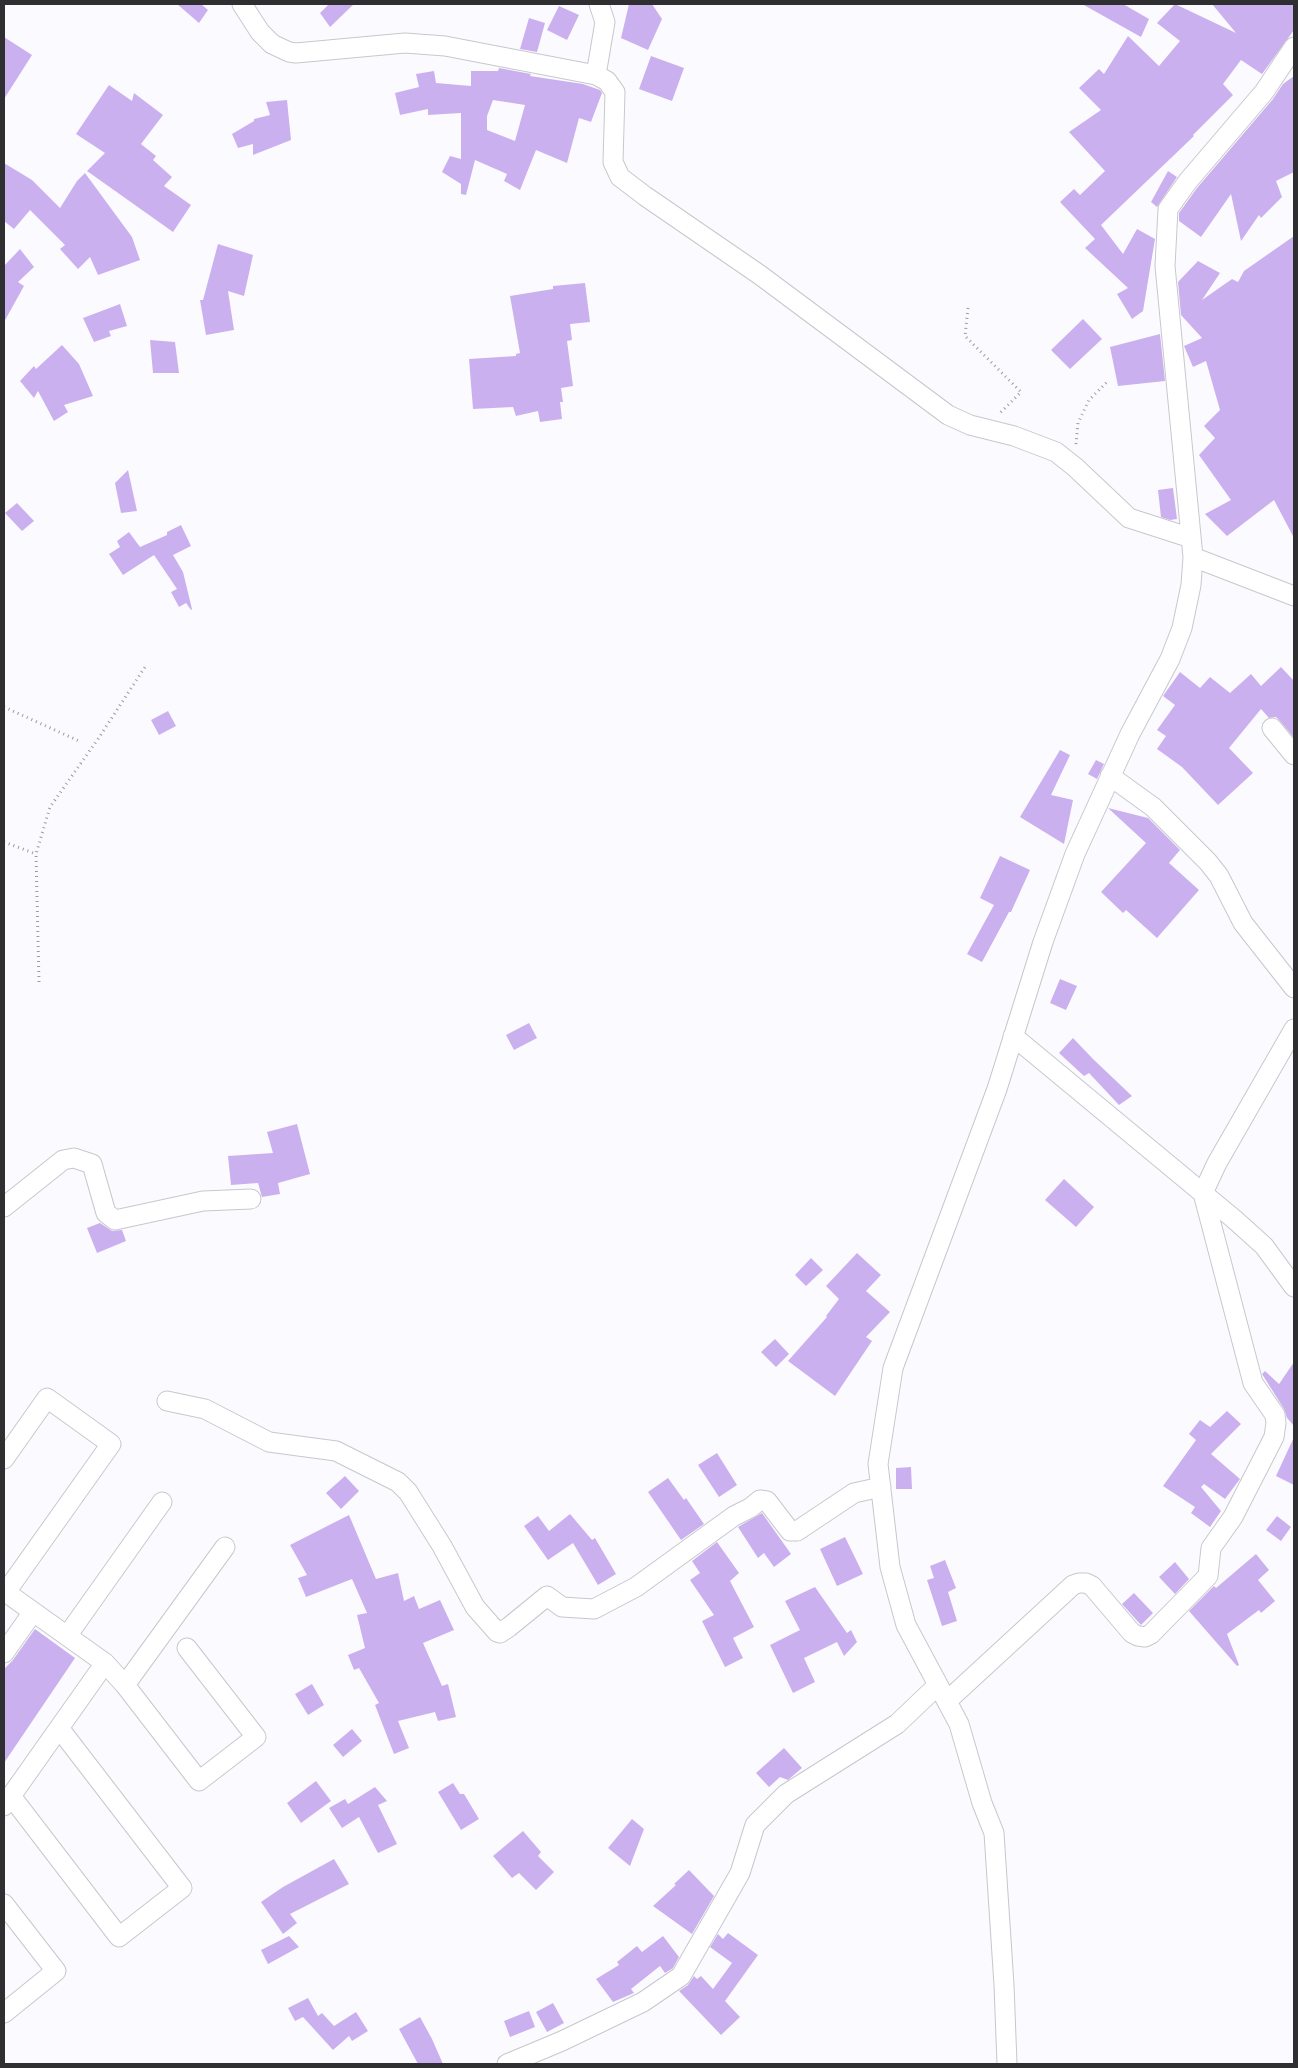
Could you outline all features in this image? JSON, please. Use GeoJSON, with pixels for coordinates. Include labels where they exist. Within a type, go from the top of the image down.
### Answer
{"type":"FeatureCollection","features":[{"type":"Feature","properties":{"kind":"street"},"geometry":{"type":"LineString","coordinates":[[242,4],[260,32],[272,44],[289,52],[405,44],[444,46],[596,74],[607,81],[615,92],[613,162],[620,177],[760,275],[948,415],[960,421],[1014,436],[1056,452],[1075,467],[1121,513],[1129,518],[1191,538]]}},
{"type":"Feature","properties":{"kind":"street"},"geometry":{"type":"LineString","coordinates":[[596,74],[605,22],[599,4]]}},
{"type":"Feature","properties":{"kind":"street"},"geometry":{"type":"LineString","coordinates":[[1007,2064],[994,1834],[982,1803],[959,1724],[906,1625],[890,1567],[878,1464],[893,1368],[997,1089],[1043,942],[1075,854],[1130,734],[1170,659],[1182,628],[1191,584],[1193,557],[1165,266],[1168,209],[1188,181],[1264,92],[1294,47]]}},
{"type":"Feature","properties":{"kind":"street"},"geometry":{"type":"LineString","coordinates":[[1193,557],[1294,596]]}},
{"type":"Feature","properties":{"kind":"street"},"geometry":{"type":"LineString","coordinates":[[1272,728],[1294,755]]}},
{"type":"Feature","properties":{"kind":"street"},"geometry":{"type":"LineString","coordinates":[[1110,776],[1153,807],[1212,867],[1243,922],[1294,988]]}},
{"type":"Feature","properties":{"kind":"street"},"geometry":{"type":"LineString","coordinates":[[507,2064],[562,2041],[642,2002],[681,1976],[740,1873],[755,1825],[786,1794],[897,1724],[942,1693],[1073,1585],[1079,1582],[1092,1586],[1132,1633],[1145,1637],[1151,1634],[1208,1576],[1211,1548],[1233,1517],[1274,1438],[1276,1424],[1275,1416],[1254,1383],[1203,1193],[1217,1163],[1294,1029]]}},
{"type":"Feature","properties":{"kind":"street"},"geometry":{"type":"LineString","coordinates":[[1014,1036],[1264,1246],[1294,1287]]}},
{"type":"Feature","properties":{"kind":"street"},"geometry":{"type":"LineString","coordinates":[[4,1207],[63,1160],[81,1160],[94,1168],[106,1213],[115,1220],[203,1201],[251,1199]]}},
{"type":"Feature","properties":{"kind":"street"},"geometry":{"type":"LineString","coordinates":[[4,1459],[47,1398],[111,1444],[5,1592],[105,1663],[125,1685],[199,1781],[256,1737],[187,1648]]}},
{"type":"Feature","properties":{"kind":"street"},"geometry":{"type":"LineString","coordinates":[[167,1401],[204,1409],[269,1442],[336,1451],[398,1482],[408,1492],[442,1546],[475,1606],[497,1632],[500,1633],[547,1596],[562,1607],[594,1609],[636,1587],[734,1516],[750,1508],[760,1500],[767,1501],[790,1531],[798,1531],[854,1493],[881,1487]]}},
{"type":"Feature","properties":{"kind":"street"},"geometry":{"type":"LineString","coordinates":[[67,1636],[162,1502]]}},
{"type":"Feature","properties":{"kind":"street"},"geometry":{"type":"LineString","coordinates":[[125,1685],[225,1547]]}},
{"type":"Feature","properties":{"kind":"street"},"geometry":{"type":"LineString","coordinates":[[4,1653],[33,1612]]}},
{"type":"Feature","properties":{"kind":"street"},"geometry":{"type":"LineString","coordinates":[[59,1728],[182,1888],[119,1937],[7,1802],[59,1728],[105,1663]]}},
{"type":"Feature","properties":{"kind":"street"},"geometry":{"type":"LineString","coordinates":[[4,1904],[56,1971],[4,2013]]}},
{"type":"Feature","properties":{"kind":"path"},"geometry":{"type":"LineString","coordinates":[[968,308],[965,336],[1021,392],[984,429]]}},
{"type":"Feature","properties":{"kind":"path"},"geometry":{"type":"LineString","coordinates":[[1075,467],[1078,423],[1089,400],[1108,381]]}},
{"type":"Feature","properties":{"kind":"path"},"geometry":{"type":"LineString","coordinates":[[39,982],[40,958],[36,854],[50,807],[98,740],[145,667]]}},
{"type":"Feature","properties":{"kind":"path"},"geometry":{"type":"LineString","coordinates":[[4,707],[79,741]]}},
{"type":"Feature","properties":{"kind":"path"},"geometry":{"type":"LineString","coordinates":[[4,842],[36,854]]}},
{"type":"Feature","properties":{"kind":"building"},"geometry":{"type":"Polygon","coordinates":[[[177,4],[201,4],[208,10],[199,23],[177,4]]]}},
{"type":"Feature","properties":{"kind":"building"},"geometry":{"type":"Polygon","coordinates":[[[329,4],[354,4],[330,27],[320,13],[329,4]]]}},
{"type":"Feature","properties":{"kind":"building"},"geometry":{"type":"Polygon","coordinates":[[[629,4],[652,4],[662,19],[648,50],[621,38],[629,4]]]}},
{"type":"Feature","properties":{"kind":"building"},"geometry":{"type":"Polygon","coordinates":[[[1082,4],[1123,4],[1149,19],[1141,37],[1082,4]]]}},
{"type":"Feature","properties":{"kind":"building"},"geometry":{"type":"Polygon","coordinates":[[[1175,4],[1236,33],[1212,4],[1294,4],[1294,30],[1262,74],[1241,60],[1223,84],[1233,95],[1194,136],[1101,225],[1123,254],[1137,229],[1155,239],[1143,311],[1132,319],[1117,294],[1128,288],[1085,248],[1095,239],[1060,202],[1074,189],[1080,195],[1105,171],[1069,132],[1101,110],[1079,88],[1099,69],[1104,74],[1128,36],[1159,66],[1180,41],[1157,23],[1175,4]]]}},
{"type":"Feature","properties":{"kind":"building"},"geometry":{"type":"Polygon","coordinates":[[[559,6],[579,15],[567,40],[547,30],[559,6]]]}},
{"type":"Feature","properties":{"kind":"building"},"geometry":{"type":"Polygon","coordinates":[[[529,18],[545,23],[537,52],[520,49],[529,18]]]}},
{"type":"Feature","properties":{"kind":"building"},"geometry":{"type":"Polygon","coordinates":[[[4,37],[32,55],[4,99],[4,37]]]}},
{"type":"Feature","properties":{"kind":"building"},"geometry":{"type":"Polygon","coordinates":[[[651,56],[684,68],[672,101],[639,89],[651,56]]]}},
{"type":"Feature","properties":{"kind":"building"},"geometry":{"type":"Polygon","coordinates":[[[499,68],[531,74],[530,76],[583,84],[600,90],[602,93],[591,122],[579,118],[567,163],[536,150],[520,190],[504,181],[507,174],[475,160],[466,195],[461,194],[461,184],[442,172],[450,156],[461,159],[461,113],[428,115],[428,109],[400,115],[395,93],[419,87],[416,74],[434,71],[436,83],[471,86],[471,71],[498,71],[499,68]],[[493,100],[487,116],[487,130],[515,141],[525,105],[493,100]]]}},
{"type":"Feature","properties":{"kind":"building"},"geometry":{"type":"Polygon","coordinates":[[[1294,76],[1294,172],[1276,181],[1282,197],[1261,218],[1259,215],[1241,241],[1231,194],[1201,237],[1179,221],[1179,213],[1197,188],[1273,99],[1283,84],[1294,76]]]}},
{"type":"Feature","properties":{"kind":"building"},"geometry":{"type":"Polygon","coordinates":[[[109,85],[132,101],[134,93],[163,115],[141,144],[156,156],[153,160],[172,177],[164,186],[191,205],[173,232],[87,171],[105,153],[76,134],[109,85]]]}},
{"type":"Feature","properties":{"kind":"building"},"geometry":{"type":"Polygon","coordinates":[[[287,100],[291,140],[253,155],[253,144],[238,148],[232,134],[254,121],[254,119],[270,115],[266,102],[287,100]]]}},
{"type":"Feature","properties":{"kind":"building"},"geometry":{"type":"Polygon","coordinates":[[[4,163],[32,180],[60,208],[77,181],[85,173],[132,237],[140,260],[98,275],[90,257],[78,269],[60,249],[65,245],[30,210],[14,229],[4,221],[4,163]]]}},
{"type":"Feature","properties":{"kind":"building"},"geometry":{"type":"Polygon","coordinates":[[[1168,171],[1177,177],[1157,207],[1151,202],[1168,171]]]}},
{"type":"Feature","properties":{"kind":"building"},"geometry":{"type":"Polygon","coordinates":[[[1294,236],[1294,538],[1274,500],[1227,536],[1205,514],[1231,500],[1199,455],[1215,438],[1204,426],[1220,410],[1206,361],[1193,367],[1184,346],[1202,338],[1181,315],[1178,282],[1198,261],[1220,273],[1202,300],[1232,279],[1238,282],[1244,271],[1294,236]]]}},
{"type":"Feature","properties":{"kind":"building"},"geometry":{"type":"Polygon","coordinates":[[[218,244],[253,255],[244,296],[228,291],[234,330],[206,335],[200,300],[203,300],[218,244]]]}},
{"type":"Feature","properties":{"kind":"building"},"geometry":{"type":"Polygon","coordinates":[[[20,249],[34,267],[18,282],[24,286],[4,322],[4,266],[20,249]]]}},
{"type":"Feature","properties":{"kind":"building"},"geometry":{"type":"Polygon","coordinates":[[[585,283],[590,322],[570,324],[572,340],[567,341],[573,386],[561,388],[563,402],[560,402],[562,419],[540,422],[538,411],[516,416],[513,407],[473,409],[469,359],[516,356],[516,354],[520,353],[510,296],[553,289],[553,286],[585,283]]]}},
{"type":"Feature","properties":{"kind":"building"},"geometry":{"type":"Polygon","coordinates":[[[120,304],[127,326],[109,331],[111,336],[94,342],[83,318],[120,304]]]}},
{"type":"Feature","properties":{"kind":"building"},"geometry":{"type":"Polygon","coordinates":[[[1083,319],[1102,339],[1070,369],[1051,350],[1083,319]]]}},
{"type":"Feature","properties":{"kind":"building"},"geometry":{"type":"Polygon","coordinates":[[[1160,334],[1165,381],[1118,386],[1110,347],[1160,334]]]}},
{"type":"Feature","properties":{"kind":"building"},"geometry":{"type":"Polygon","coordinates":[[[150,340],[175,342],[179,373],[153,373],[150,340]]]}},
{"type":"Feature","properties":{"kind":"building"},"geometry":{"type":"Polygon","coordinates":[[[62,345],[79,364],[93,396],[64,405],[68,412],[54,421],[38,391],[34,398],[20,381],[34,366],[36,369],[62,345]]]}},
{"type":"Feature","properties":{"kind":"building"},"geometry":{"type":"Polygon","coordinates":[[[128,470],[137,511],[121,513],[115,483],[128,470]]]}},
{"type":"Feature","properties":{"kind":"building"},"geometry":{"type":"Polygon","coordinates":[[[1173,488],[1177,519],[1170,520],[1161,517],[1158,490],[1173,488]]]}},
{"type":"Feature","properties":{"kind":"building"},"geometry":{"type":"Polygon","coordinates":[[[17,503],[34,521],[22,531],[5,513],[17,503]]]}},
{"type":"Feature","properties":{"kind":"building"},"geometry":{"type":"Polygon","coordinates":[[[181,525],[191,546],[173,555],[183,572],[191,610],[186,603],[179,607],[171,592],[177,589],[154,555],[123,575],[109,554],[120,547],[117,541],[129,532],[140,547],[167,535],[167,532],[181,525]]]}},
{"type":"Feature","properties":{"kind":"building"},"geometry":{"type":"Polygon","coordinates":[[[1281,667],[1294,681],[1294,738],[1276,717],[1269,718],[1261,709],[1229,748],[1253,773],[1218,805],[1182,767],[1157,749],[1166,736],[1157,730],[1175,705],[1163,696],[1180,672],[1200,688],[1210,677],[1230,693],[1251,674],[1261,686],[1281,667]]]}},
{"type":"Feature","properties":{"kind":"building"},"geometry":{"type":"Polygon","coordinates":[[[168,711],[176,726],[159,735],[151,720],[168,711]]]}},
{"type":"Feature","properties":{"kind":"building"},"geometry":{"type":"Polygon","coordinates":[[[1060,750],[1070,755],[1051,795],[1073,800],[1064,844],[1020,817],[1060,750]]]}},
{"type":"Feature","properties":{"kind":"building"},"geometry":{"type":"Polygon","coordinates":[[[1096,760],[1104,764],[1097,779],[1088,774],[1096,760]]]}},
{"type":"Feature","properties":{"kind":"building"},"geometry":{"type":"Polygon","coordinates":[[[1108,808],[1148,818],[1180,850],[1169,863],[1199,890],[1157,938],[1126,910],[1123,913],[1101,892],[1146,843],[1108,808]]]}},
{"type":"Feature","properties":{"kind":"building"},"geometry":{"type":"Polygon","coordinates":[[[1000,856],[1030,870],[1011,912],[1009,912],[982,962],[967,954],[994,905],[980,898],[1000,856]]]}},
{"type":"Feature","properties":{"kind":"building"},"geometry":{"type":"Polygon","coordinates":[[[1060,979],[1077,986],[1066,1010],[1050,1003],[1060,979]]]}},
{"type":"Feature","properties":{"kind":"building"},"geometry":{"type":"Polygon","coordinates":[[[529,1023],[537,1038],[514,1050],[506,1035],[529,1023]]]}},
{"type":"Feature","properties":{"kind":"building"},"geometry":{"type":"Polygon","coordinates":[[[1073,1038],[1132,1096],[1119,1105],[1089,1073],[1084,1076],[1059,1053],[1073,1038]]]}},
{"type":"Feature","properties":{"kind":"building"},"geometry":{"type":"Polygon","coordinates":[[[297,1124],[310,1174],[278,1183],[280,1194],[262,1197],[258,1183],[231,1185],[228,1156],[273,1153],[267,1132],[297,1124]]]}},
{"type":"Feature","properties":{"kind":"building"},"geometry":{"type":"Polygon","coordinates":[[[1064,1179],[1094,1207],[1076,1227],[1045,1200],[1064,1179]]]}},
{"type":"Feature","properties":{"kind":"building"},"geometry":{"type":"Polygon","coordinates":[[[100,1223],[112,1231],[122,1230],[126,1241],[97,1253],[87,1228],[100,1223]]]}},
{"type":"Feature","properties":{"kind":"building"},"geometry":{"type":"Polygon","coordinates":[[[857,1253],[881,1275],[866,1291],[890,1312],[866,1337],[872,1341],[835,1396],[788,1361],[827,1317],[839,1299],[826,1286],[857,1253]]]}},
{"type":"Feature","properties":{"kind":"building"},"geometry":{"type":"Polygon","coordinates":[[[811,1258],[823,1270],[806,1286],[795,1275],[811,1258]]]}},
{"type":"Feature","properties":{"kind":"building"},"geometry":{"type":"Polygon","coordinates":[[[775,1339],[789,1354],[776,1367],[761,1352],[775,1339]]]}},
{"type":"Feature","properties":{"kind":"building"},"geometry":{"type":"Polygon","coordinates":[[[1294,1362],[1294,1426],[1287,1418],[1284,1409],[1262,1374],[1265,1371],[1279,1384],[1294,1362]]]}},
{"type":"Feature","properties":{"kind":"building"},"geometry":{"type":"Polygon","coordinates":[[[1227,1411],[1241,1424],[1211,1454],[1240,1479],[1225,1499],[1204,1484],[1201,1487],[1221,1511],[1210,1527],[1191,1513],[1195,1507],[1163,1486],[1196,1440],[1189,1434],[1200,1420],[1210,1427],[1227,1411]]]}},
{"type":"Feature","properties":{"kind":"building"},"geometry":{"type":"Polygon","coordinates":[[[1294,1437],[1294,1485],[1276,1476],[1294,1437]]]}},
{"type":"Feature","properties":{"kind":"building"},"geometry":{"type":"Polygon","coordinates":[[[717,1453],[737,1485],[719,1497],[698,1465],[717,1453]]]}},
{"type":"Feature","properties":{"kind":"building"},"geometry":{"type":"Polygon","coordinates":[[[911,1467],[912,1489],[896,1489],[896,1468],[911,1467]]]}},
{"type":"Feature","properties":{"kind":"building"},"geometry":{"type":"Polygon","coordinates":[[[345,1476],[359,1491],[341,1509],[326,1493],[345,1476]]]}},
{"type":"Feature","properties":{"kind":"building"},"geometry":{"type":"Polygon","coordinates":[[[668,1478],[684,1500],[686,1498],[704,1524],[681,1540],[648,1492],[668,1478]]]}},
{"type":"Feature","properties":{"kind":"building"},"geometry":{"type":"Polygon","coordinates":[[[762,1513],[791,1554],[774,1567],[764,1553],[758,1558],[738,1527],[762,1513]]]}},
{"type":"Feature","properties":{"kind":"building"},"geometry":{"type":"Polygon","coordinates":[[[570,1514],[592,1540],[595,1538],[616,1574],[598,1585],[573,1543],[548,1560],[524,1526],[538,1516],[549,1531],[570,1514]]]}},
{"type":"Feature","properties":{"kind":"building"},"geometry":{"type":"Polygon","coordinates":[[[349,1515],[376,1579],[398,1573],[404,1601],[414,1596],[419,1609],[440,1600],[454,1630],[423,1643],[442,1686],[448,1684],[456,1717],[438,1721],[435,1712],[398,1721],[409,1748],[394,1754],[375,1705],[379,1703],[359,1668],[354,1670],[348,1655],[365,1648],[357,1615],[367,1613],[352,1579],[306,1597],[298,1578],[307,1575],[290,1545],[349,1515]]]}},
{"type":"Feature","properties":{"kind":"building"},"geometry":{"type":"Polygon","coordinates":[[[1277,1516],[1291,1527],[1281,1541],[1266,1530],[1277,1516]]]}},
{"type":"Feature","properties":{"kind":"building"},"geometry":{"type":"Polygon","coordinates":[[[845,1537],[863,1574],[837,1586],[820,1549],[845,1537]]]}},
{"type":"Feature","properties":{"kind":"building"},"geometry":{"type":"Polygon","coordinates":[[[717,1542],[739,1573],[730,1581],[754,1627],[733,1638],[743,1658],[725,1667],[702,1621],[714,1615],[690,1580],[700,1573],[692,1561],[717,1542]]]}},
{"type":"Feature","properties":{"kind":"building"},"geometry":{"type":"Polygon","coordinates":[[[1256,1554],[1269,1570],[1258,1580],[1275,1601],[1261,1613],[1259,1610],[1227,1634],[1239,1665],[1237,1666],[1189,1611],[1214,1586],[1216,1588],[1256,1554]]]}},
{"type":"Feature","properties":{"kind":"building"},"geometry":{"type":"Polygon","coordinates":[[[945,1560],[956,1588],[948,1592],[957,1621],[942,1626],[927,1580],[934,1578],[930,1566],[945,1560]]]}},
{"type":"Feature","properties":{"kind":"building"},"geometry":{"type":"Polygon","coordinates":[[[1175,1562],[1189,1579],[1175,1594],[1159,1577],[1175,1562]]]}},
{"type":"Feature","properties":{"kind":"building"},"geometry":{"type":"Polygon","coordinates":[[[815,1587],[847,1633],[851,1630],[857,1642],[844,1656],[837,1642],[804,1658],[815,1682],[793,1693],[770,1645],[800,1630],[785,1601],[815,1587]]]}},
{"type":"Feature","properties":{"kind":"building"},"geometry":{"type":"Polygon","coordinates":[[[1134,1593],[1153,1613],[1141,1625],[1122,1604],[1134,1593]]]}},
{"type":"Feature","properties":{"kind":"building"},"geometry":{"type":"Polygon","coordinates":[[[35,1629],[75,1658],[4,1763],[4,1669],[13,1660],[35,1629]]]}},
{"type":"Feature","properties":{"kind":"building"},"geometry":{"type":"Polygon","coordinates":[[[312,1684],[324,1705],[308,1715],[295,1694],[312,1684]]]}},
{"type":"Feature","properties":{"kind":"building"},"geometry":{"type":"Polygon","coordinates":[[[352,1729],[362,1741],[343,1757],[333,1745],[352,1729]]]}},
{"type":"Feature","properties":{"kind":"building"},"geometry":{"type":"Polygon","coordinates":[[[784,1748],[802,1768],[788,1780],[780,1777],[769,1787],[756,1773],[784,1748]]]}},
{"type":"Feature","properties":{"kind":"building"},"geometry":{"type":"Polygon","coordinates":[[[316,1781],[331,1801],[301,1823],[287,1803],[316,1781]]]}},
{"type":"Feature","properties":{"kind":"building"},"geometry":{"type":"Polygon","coordinates":[[[453,1783],[460,1794],[464,1794],[479,1819],[461,1830],[438,1792],[453,1783]]]}},
{"type":"Feature","properties":{"kind":"building"},"geometry":{"type":"Polygon","coordinates":[[[375,1787],[387,1801],[378,1805],[397,1844],[378,1853],[359,1817],[342,1828],[329,1808],[345,1799],[348,1804],[375,1787]]]}},
{"type":"Feature","properties":{"kind":"building"},"geometry":{"type":"Polygon","coordinates":[[[632,1819],[644,1829],[630,1866],[608,1848],[632,1819]]]}},
{"type":"Feature","properties":{"kind":"building"},"geometry":{"type":"Polygon","coordinates":[[[523,1831],[541,1852],[538,1856],[554,1872],[536,1890],[519,1873],[512,1878],[493,1856],[523,1831]]]}},
{"type":"Feature","properties":{"kind":"building"},"geometry":{"type":"Polygon","coordinates":[[[334,1859],[349,1884],[290,1914],[297,1923],[283,1934],[261,1902],[283,1887],[334,1859]]]}},
{"type":"Feature","properties":{"kind":"building"},"geometry":{"type":"Polygon","coordinates":[[[689,1870],[714,1896],[692,1934],[653,1906],[689,1870]]]}},
{"type":"Feature","properties":{"kind":"building"},"geometry":{"type":"Polygon","coordinates":[[[728,1933],[758,1955],[725,2001],[740,2017],[721,2035],[679,1991],[688,1985],[694,1976],[697,1979],[701,1976],[713,1989],[732,1963],[710,1947],[718,1934],[723,1939],[728,1933]]]}},
{"type":"Feature","properties":{"kind":"building"},"geometry":{"type":"Polygon","coordinates":[[[289,1936],[299,1947],[268,1964],[261,1950],[289,1936]]]}},
{"type":"Feature","properties":{"kind":"building"},"geometry":{"type":"Polygon","coordinates":[[[663,1936],[679,1957],[673,1968],[665,1973],[660,1966],[631,1989],[634,1993],[613,2002],[596,1979],[619,1965],[617,1962],[637,1946],[642,1952],[663,1936]]]}},
{"type":"Feature","properties":{"kind":"building"},"geometry":{"type":"Polygon","coordinates":[[[308,1998],[318,2016],[322,2013],[334,2026],[356,2012],[368,2031],[352,2041],[349,2036],[333,2050],[303,2017],[295,2021],[288,2008],[308,1998]]]}},
{"type":"Feature","properties":{"kind":"building"},"geometry":{"type":"Polygon","coordinates":[[[553,2003],[564,2023],[547,2032],[536,2012],[553,2003]]]}},
{"type":"Feature","properties":{"kind":"building"},"geometry":{"type":"Polygon","coordinates":[[[529,2011],[535,2027],[510,2037],[504,2021],[529,2011]]]}},
{"type":"Feature","properties":{"kind":"building"},"geometry":{"type":"Polygon","coordinates":[[[420,2017],[443,2064],[418,2064],[399,2029],[420,2017]]]}}]}
